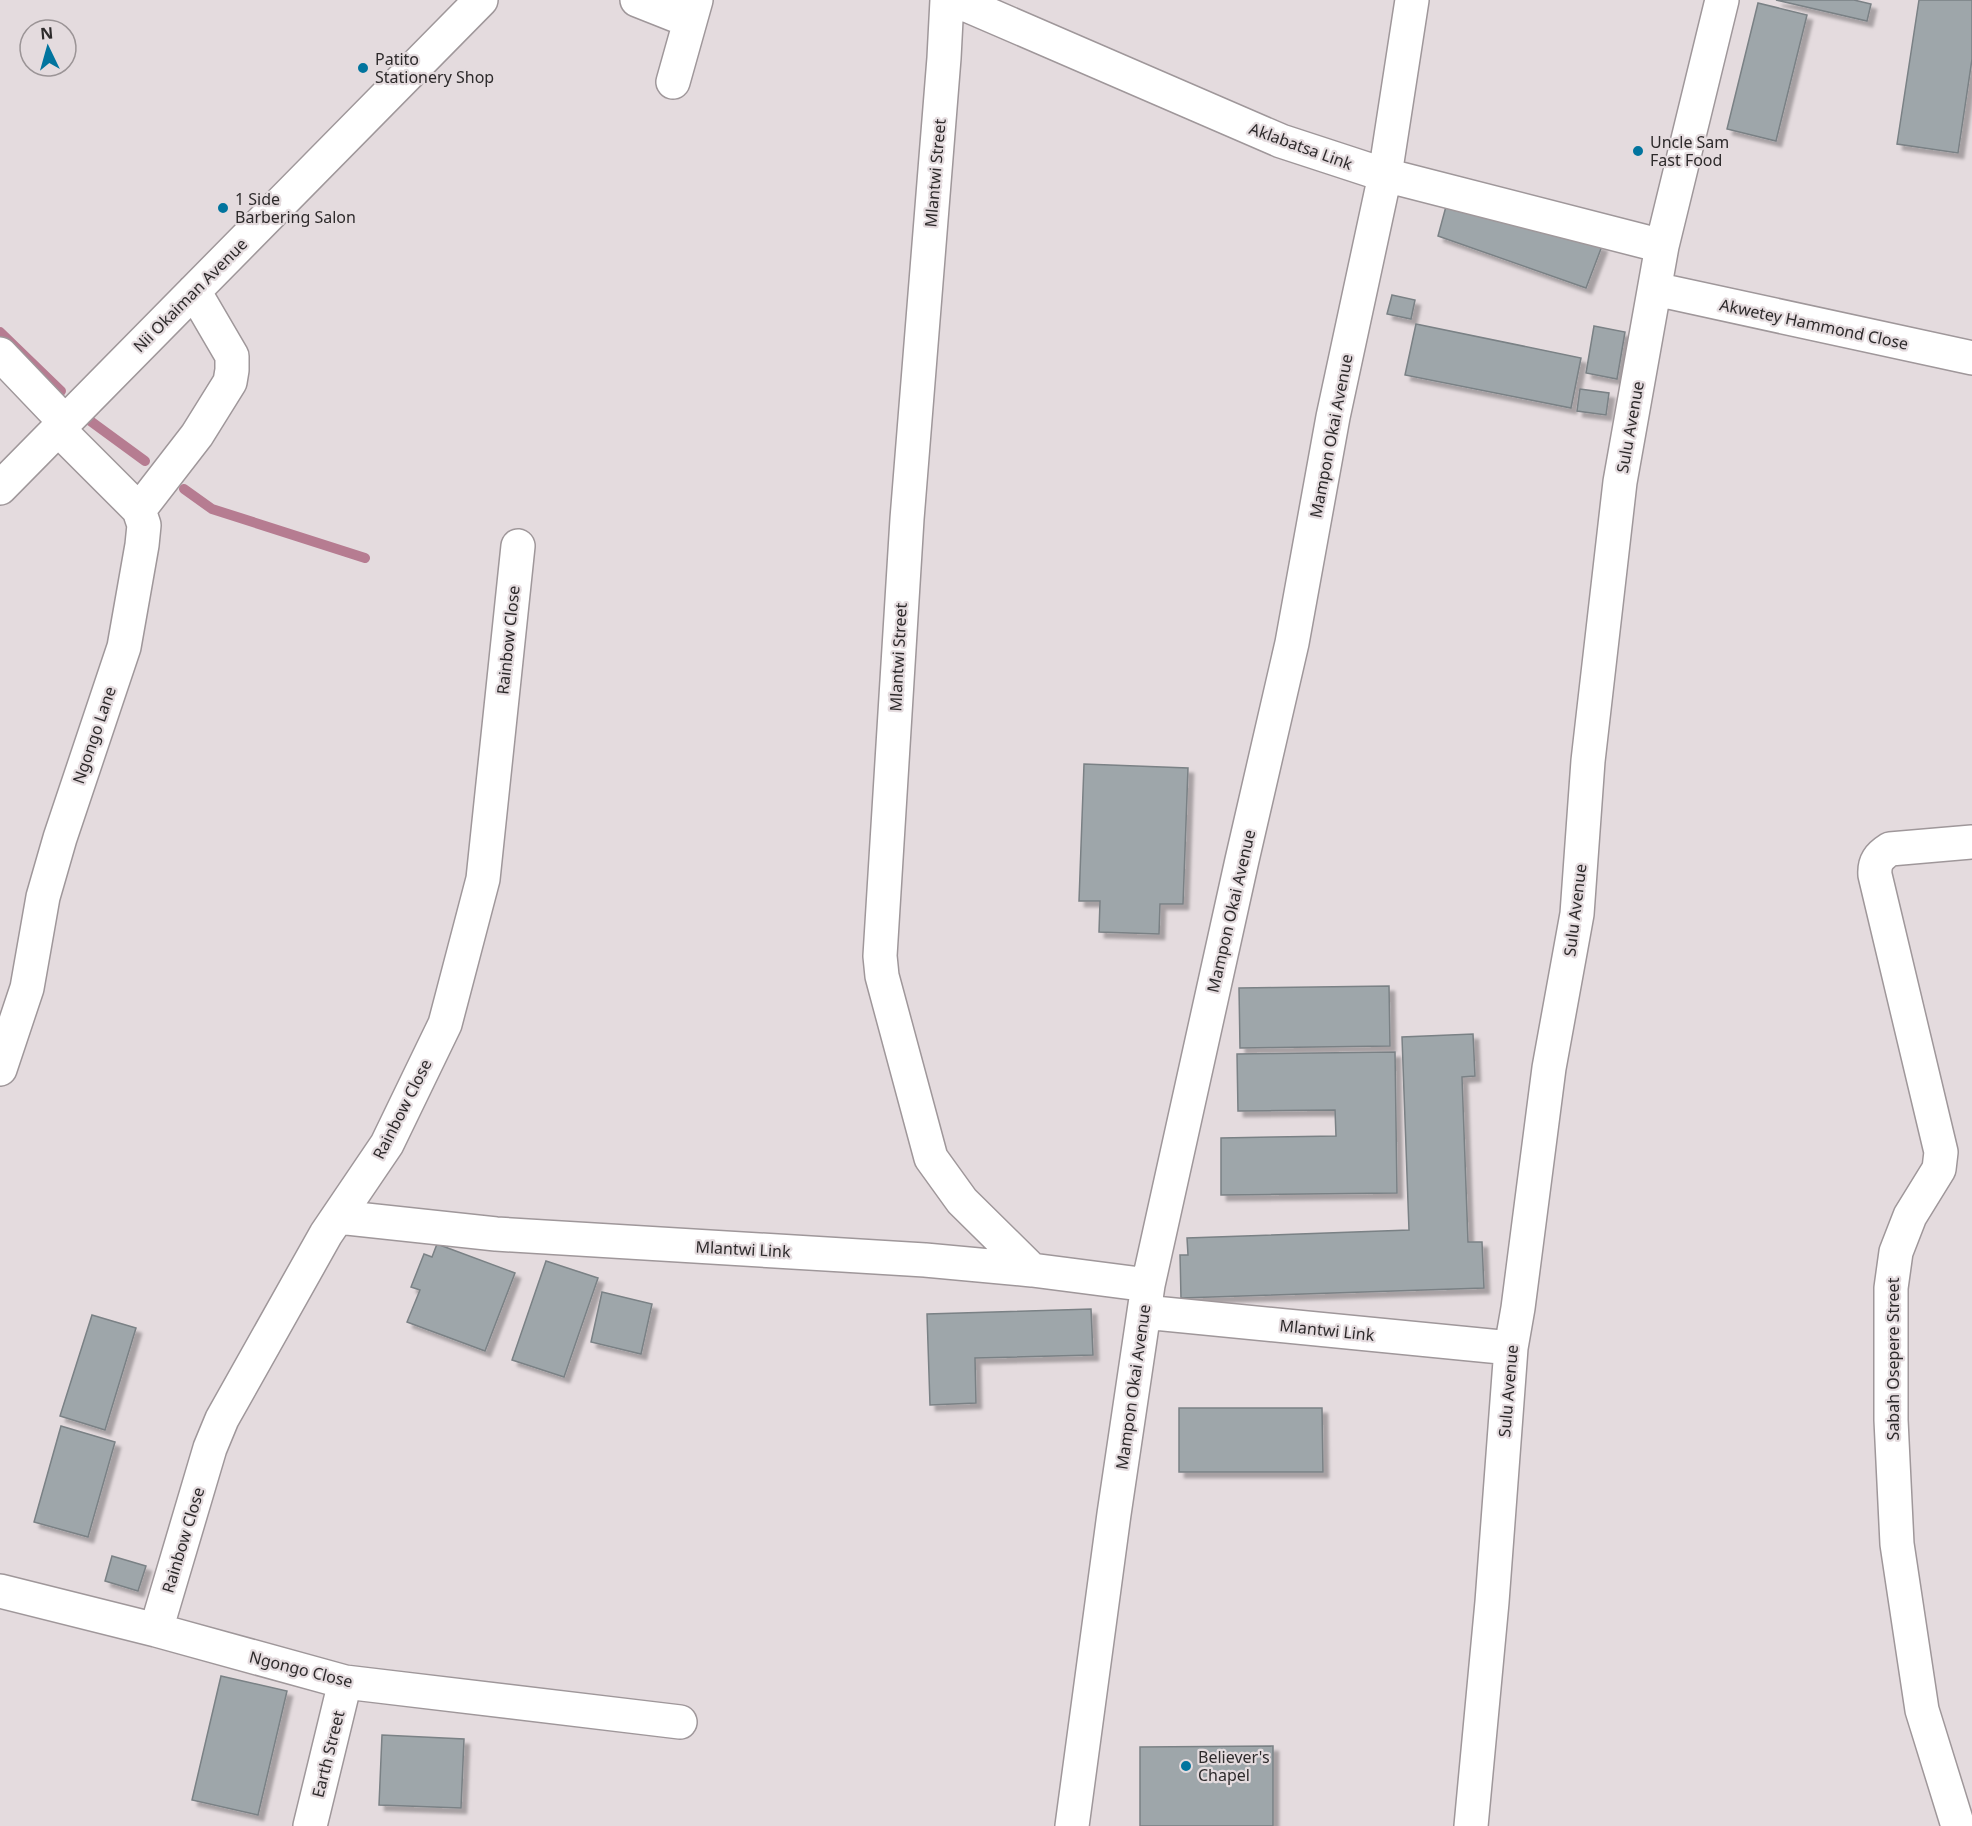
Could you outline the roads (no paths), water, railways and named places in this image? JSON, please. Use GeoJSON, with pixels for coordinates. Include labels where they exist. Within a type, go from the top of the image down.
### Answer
{"type":"FeatureCollection","features":[{"type":"Feature","properties":{"kind":"street","name":"Nii Okaiman Avenue"},"geometry":{"type":"LineString","coordinates":[[0,488],[481,0]]}},
{"type":"Feature","properties":{"kind":"street"},"geometry":{"type":"LineString","coordinates":[[638,0],[693,10],[673,82]]}},
{"type":"Feature","properties":{"kind":"street","name":"Mlantwi Street"},"geometry":{"type":"LineString","coordinates":[[947,0],[907,519],[880,956],[882,976],[931,1158],[962,1201],[1032,1270]]}},
{"type":"Feature","properties":{"kind":"street","name":"Aklabatsa Link"},"geometry":{"type":"LineString","coordinates":[[955,0],[1281,141],[1385,175],[1662,246]]}},
{"type":"Feature","properties":{"kind":"street","name":"Mampon Okai Avenue"},"geometry":{"type":"LineString","coordinates":[[1072,1826],[1112,1526],[1146,1298],[1292,643],[1333,417],[1385,175],[1412,0]]}},
{"type":"Feature","properties":{"kind":"street","name":"Sulu Avenue"},"geometry":{"type":"LineString","coordinates":[[1471,1826],[1492,1602],[1511,1348],[1549,1068],[1577,914],[1588,760],[1620,482],[1662,246],[1722,0]]}},
{"type":"Feature","properties":{"kind":"street","name":"Akwetey Hammond Close"},"geometry":{"type":"LineString","coordinates":[[1655,289],[1972,358]]}},
{"type":"Feature","properties":{"kind":"street"},"geometry":{"type":"LineString","coordinates":[[0,354],[61,426],[139,510],[197,435],[230,382],[232,356],[194,291]]}},
{"type":"Feature","properties":{"kind":"street","name":"Ngongo Lane"},"geometry":{"type":"LineString","coordinates":[[0,1069],[27,988],[43,897],[60,838],[124,647],[142,545],[144,525],[139,510]]}},
{"type":"Feature","properties":{"kind":"street","name":"Rainbow Close"},"geometry":{"type":"LineString","coordinates":[[156,1630],[210,1448],[222,1419],[326,1234],[387,1144],[445,1024],[483,879],[518,546]]}},
{"type":"Feature","properties":{"kind":"street","name":"Sabah Osepere Street"},"geometry":{"type":"LineString","coordinates":[[1958,1826],[1922,1710],[1897,1544],[1891,1420],[1892,1288],[1896,1252],[1910,1216],[1939,1169],[1941,1152],[1875,875],[1875,865],[1881,854],[1890,849],[1972,842]]}},
{"type":"Feature","properties":{"kind":"street","name":"Mlantwi Link"},"geometry":{"type":"LineString","coordinates":[[338,1217],[496,1234],[925,1260],[1032,1270],[1146,1298],[1511,1348]]}},
{"type":"Feature","properties":{"kind":"street","name":"Ngongo Close"},"geometry":{"type":"LineString","coordinates":[[1,1594],[156,1630],[345,1682],[680,1722]]}},
{"type":"Feature","properties":{"kind":"street","name":"Earth Street"},"geometry":{"type":"LineString","coordinates":[[310,1826],[345,1682]]}},
{"type":"Feature","properties":{"kind":"waterway"},"geometry":{"type":"LineString","coordinates":[[0,332],[61,391]]}},
{"type":"Feature","properties":{"kind":"waterway"},"geometry":{"type":"LineString","coordinates":[[89,420],[145,461]]}},
{"type":"Feature","properties":{"kind":"waterway"},"geometry":{"type":"LineString","coordinates":[[184,489],[212,509],[365,558]]}},
{"type":"Feature","properties":{"kind":"place","name":"Patito Stationery Shop"},"geometry":{"type":"Point","coordinates":[363,68]}},
{"type":"Feature","properties":{"kind":"place","name":"Uncle Sam Fast Food"},"geometry":{"type":"Point","coordinates":[1638,151]}},
{"type":"Feature","properties":{"kind":"place","name":"1 Side Barbering Salon"},"geometry":{"type":"Point","coordinates":[223,208]}},
{"type":"Feature","properties":{"kind":"place","name":"Believer's Chapel"},"geometry":{"type":"Point","coordinates":[1186,1766]}}]}
